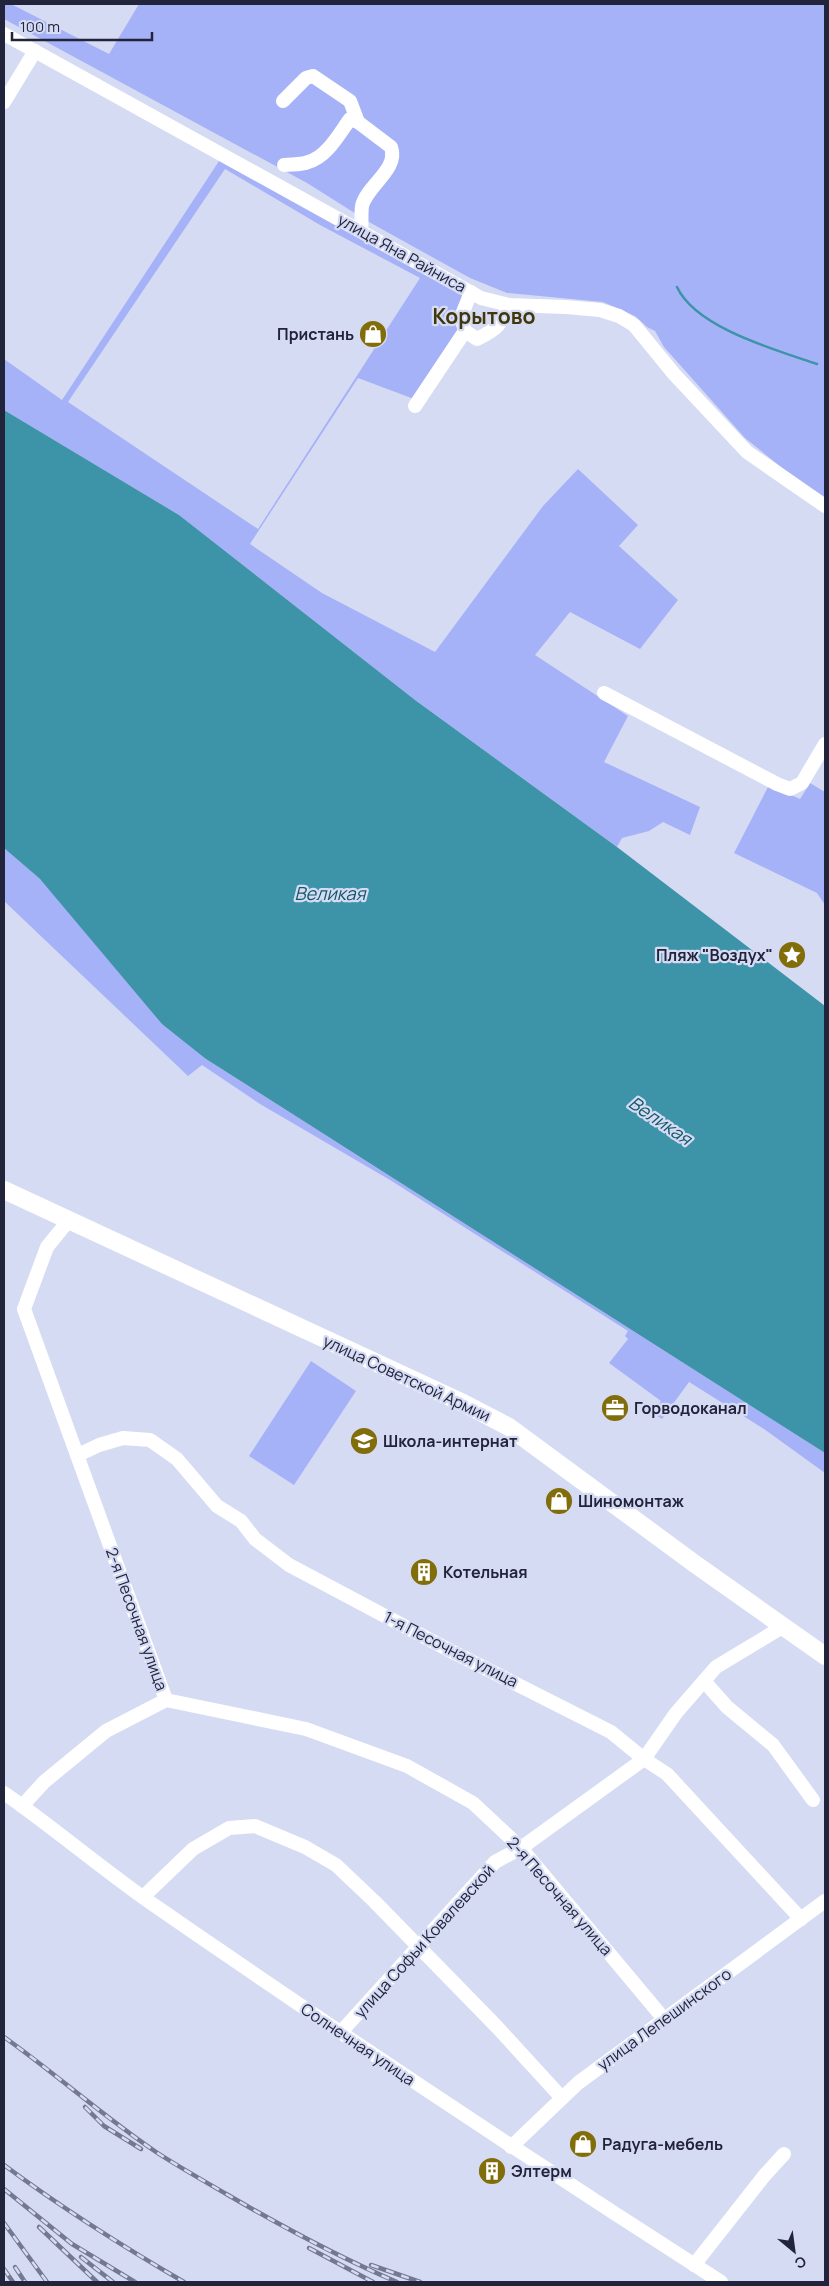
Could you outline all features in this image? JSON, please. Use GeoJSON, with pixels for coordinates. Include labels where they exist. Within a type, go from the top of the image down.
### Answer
{"type":"FeatureCollection","features":[{"type":"Feature","properties":{"kind":"main road","name":"улица Советской Армии"},"geometry":{"type":"LineString","coordinates":[[4,1190],[509,1426],[695,1564],[825,1656]]}},
{"type":"Feature","properties":{"kind":"street","name":"улица Яна Райниса"},"geometry":{"type":"LineString","coordinates":[[4,34],[362,230],[481,298],[509,305],[566,306],[600,310],[619,316],[634,325],[674,374],[747,452],[825,506]]}},
{"type":"Feature","properties":{"kind":"street"},"geometry":{"type":"LineString","coordinates":[[4,102],[35,51]]}},
{"type":"Feature","properties":{"kind":"street"},"geometry":{"type":"LineString","coordinates":[[283,101],[306,78],[313,76],[350,101],[358,122]]}},
{"type":"Feature","properties":{"kind":"street"},"geometry":{"type":"LineString","coordinates":[[284,165],[308,163],[317,158],[333,142],[350,119],[358,122],[391,147],[393,154],[391,163],[362,205],[362,230]]}},
{"type":"Feature","properties":{"kind":"street"},"geometry":{"type":"LineString","coordinates":[[470,292],[461,317],[465,331],[477,339],[494,331],[501,324],[509,305]]}},
{"type":"Feature","properties":{"kind":"street"},"geometry":{"type":"LineString","coordinates":[[415,406],[465,331]]}},
{"type":"Feature","properties":{"kind":"street"},"geometry":{"type":"LineString","coordinates":[[604,693],[776,784],[790,789],[802,783],[825,744]]}},
{"type":"Feature","properties":{"kind":"street","name":"2-я Песочная улица"},"geometry":{"type":"LineString","coordinates":[[69,1220],[47,1247],[24,1309],[166,1700],[306,1729],[407,1766],[473,1803],[521,1848],[664,2019]]}},
{"type":"Feature","properties":{"kind":"street","name":"1-я Песочная улица"},"geometry":{"type":"LineString","coordinates":[[78,1455],[99,1445],[123,1438],[150,1440],[177,1459],[217,1506],[241,1521],[255,1539],[289,1565],[449,1650],[611,1732],[644,1759],[667,1774],[801,1919]]}},
{"type":"Feature","properties":{"kind":"street","name":"улица Софьи Ковалевской"},"geometry":{"type":"LineString","coordinates":[[340,2032],[494,1862],[521,1848],[644,1759],[676,1712],[716,1667],[784,1626]]}},
{"type":"Feature","properties":{"kind":"street"},"geometry":{"type":"LineString","coordinates":[[704,1681],[727,1707],[773,1746],[813,1800]]}},
{"type":"Feature","properties":{"kind":"street"},"geometry":{"type":"LineString","coordinates":[[22,1806],[44,1782],[106,1731],[166,1700]]}},
{"type":"Feature","properties":{"kind":"street","name":"Солнечная улица"},"geometry":{"type":"LineString","coordinates":[[4,1794],[143,1897],[340,2032],[511,2147],[721,2282]]}},
{"type":"Feature","properties":{"kind":"street"},"geometry":{"type":"LineString","coordinates":[[143,1897],[193,1849],[229,1828],[255,1826],[306,1847],[336,1865],[497,2027],[562,2098]]}},
{"type":"Feature","properties":{"kind":"street","name":"улица Лепешинского"},"geometry":{"type":"LineString","coordinates":[[511,2147],[578,2083],[825,1901]]}},
{"type":"Feature","properties":{"kind":"street"},"geometry":{"type":"LineString","coordinates":[[694,2264],[764,2176],[784,2154]]}},
{"type":"Feature","properties":{"kind":"shaded area"},"geometry":{"type":"Polygon","coordinates":[[[4,4],[11,4],[109,54],[139,4],[825,4],[825,498],[786,471],[745,438],[664,347],[655,331],[647,327],[635,316],[603,302],[507,293],[470,278],[369,222],[307,183],[4,19],[4,4]]]}},
{"type":"Feature","properties":{"kind":"shaded area"},"geometry":{"type":"Polygon","coordinates":[[[221,158],[463,292],[458,331],[414,399],[358,378],[250,544],[322,593],[435,652],[543,506],[578,469],[638,525],[619,546],[678,600],[640,649],[570,612],[535,655],[628,716],[604,762],[700,807],[690,835],[663,822],[649,831],[622,838],[617,847],[415,700],[179,515],[4,410],[4,359],[62,400],[221,158]],[[225,169],[68,402],[258,529],[420,278],[320,225],[225,169]]]}},
{"type":"Feature","properties":{"kind":"shaded area"},"geometry":{"type":"Polygon","coordinates":[[[810,783],[825,792],[825,905],[817,893],[734,853],[769,785],[800,799],[810,783]]]}},
{"type":"Feature","properties":{"kind":"shaded area"},"geometry":{"type":"Polygon","coordinates":[[[4,848],[40,879],[206,1059],[825,1453],[825,1473],[764,1429],[689,1382],[662,1419],[653,1413],[661,1401],[609,1363],[628,1339],[625,1336],[628,1331],[390,1180],[260,1104],[202,1065],[188,1076],[4,901],[4,848]]]}},
{"type":"Feature","properties":{"kind":"shaded area"},"geometry":{"type":"Polygon","coordinates":[[[311,1361],[356,1391],[294,1485],[249,1456],[311,1361]]]}},
{"type":"Feature","properties":{"kind":"water","name":"Великая"},"geometry":{"type":"Polygon","coordinates":[[[4,410],[179,515],[415,700],[617,847],[825,1006],[825,1453],[206,1059],[162,1024],[40,879],[4,848],[4,410]]]}},
{"type":"Feature","properties":{"kind":"waterway"},"geometry":{"type":"LineString","coordinates":[[677,287],[687,302],[719,326],[739,336],[817,364]]}},
{"type":"Feature","properties":{"kind":"railway"},"geometry":{"type":"LineString","coordinates":[[4,2037],[117,2124],[165,2158],[290,2230],[397,2282]]}},
{"type":"Feature","properties":{"kind":"railway"},"geometry":{"type":"LineString","coordinates":[[85,2107],[104,2126],[141,2149]]}},
{"type":"Feature","properties":{"kind":"railway"},"geometry":{"type":"LineString","coordinates":[[4,2165],[92,2226],[184,2282]]}},
{"type":"Feature","properties":{"kind":"railway"},"geometry":{"type":"LineString","coordinates":[[4,2189],[72,2244],[135,2282]]}},
{"type":"Feature","properties":{"kind":"railway"},"geometry":{"type":"LineString","coordinates":[[4,2223],[47,2282]]}},
{"type":"Feature","properties":{"kind":"railway"},"geometry":{"type":"LineString","coordinates":[[39,2227],[97,2282]]}},
{"type":"Feature","properties":{"kind":"railway"},"geometry":{"type":"LineString","coordinates":[[309,2248],[373,2282]]}},
{"type":"Feature","properties":{"kind":"railway"},"geometry":{"type":"LineString","coordinates":[[81,2257],[113,2282]]}},
{"type":"Feature","properties":{"kind":"railway"},"geometry":{"type":"LineString","coordinates":[[371,2265],[420,2282]]}},
{"type":"Feature","properties":{"kind":"railway"},"geometry":{"type":"LineString","coordinates":[[15,2267],[25,2282]]}},
{"type":"Feature","properties":{"kind":"railway"},"geometry":{"type":"LineString","coordinates":[[4,2269],[13,2282]]}},
{"type":"Feature","properties":{"kind":"place","name":"Пристань"},"geometry":{"type":"Point","coordinates":[373,334]}},
{"type":"Feature","properties":{"kind":"place","name":"Пляж \"Воздух\""},"geometry":{"type":"Point","coordinates":[792,955]}},
{"type":"Feature","properties":{"kind":"place","name":"Горводоканал"},"geometry":{"type":"Point","coordinates":[615,1408]}},
{"type":"Feature","properties":{"kind":"place","name":"Школа-интернат"},"geometry":{"type":"Point","coordinates":[364,1441]}},
{"type":"Feature","properties":{"kind":"place","name":"Шиномонтаж"},"geometry":{"type":"Point","coordinates":[559,1501]}},
{"type":"Feature","properties":{"kind":"place","name":"Котельная"},"geometry":{"type":"Point","coordinates":[424,1572]}},
{"type":"Feature","properties":{"kind":"place","name":"Радуга-мебель"},"geometry":{"type":"Point","coordinates":[583,2144]}},
{"type":"Feature","properties":{"kind":"place","name":"Элтерм"},"geometry":{"type":"Point","coordinates":[492,2171]}},
{"type":"Feature","properties":{"kind":"district","name":"Корытово"},"geometry":{"type":"Point","coordinates":[484,317]}}]}
